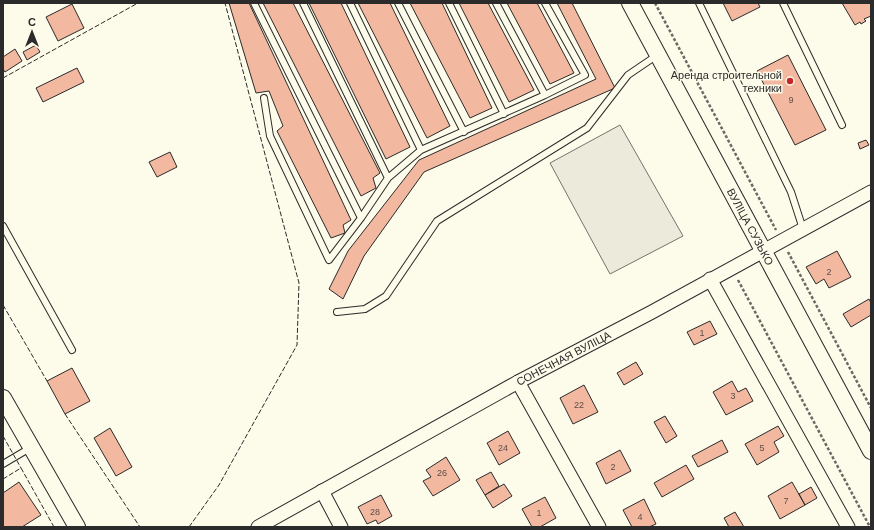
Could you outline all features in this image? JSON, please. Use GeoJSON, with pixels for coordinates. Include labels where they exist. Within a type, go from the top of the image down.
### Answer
{"type":"FeatureCollection","features":[{"type":"Feature","properties":{"kind":"street","name":"ВУЛІЦА СУЗЬКО"},"geometry":{"type":"LineString","coordinates":[[630,3],[762,251],[867,434],[871,452]]}},
{"type":"Feature","properties":{"kind":"street","name":"СОНЕЧНАЯ ВУЛІЦА"},"geometry":{"type":"LineString","coordinates":[[258,527],[518,382],[652,312],[871,192]]}},
{"type":"Feature","properties":{"kind":"street"},"geometry":{"type":"LineString","coordinates":[[710,279],[848,527]]}},
{"type":"Feature","properties":{"kind":"street"},"geometry":{"type":"LineString","coordinates":[[518,382],[599,527]]}},
{"type":"Feature","properties":{"kind":"street"},"geometry":{"type":"LineString","coordinates":[[3,398],[77,527]]}},
{"type":"Feature","properties":{"kind":"street"},"geometry":{"type":"LineString","coordinates":[[322,491],[341,527]]}},
{"type":"Feature","properties":{"kind":"lane"},"geometry":{"type":"LineString","coordinates":[[254,3],[361,218]]}},
{"type":"Feature","properties":{"kind":"lane"},"geometry":{"type":"LineString","coordinates":[[303,3],[388,178]]}},
{"type":"Feature","properties":{"kind":"lane"},"geometry":{"type":"LineString","coordinates":[[350,3],[421,150]]}},
{"type":"Feature","properties":{"kind":"lane"},"geometry":{"type":"LineString","coordinates":[[398,3],[464,132]]}},
{"type":"Feature","properties":{"kind":"lane"},"geometry":{"type":"LineString","coordinates":[[449,3],[504,114]]}},
{"type":"Feature","properties":{"kind":"lane"},"geometry":{"type":"LineString","coordinates":[[496,3],[545,95]]}},
{"type":"Feature","properties":{"kind":"lane"},"geometry":{"type":"LineString","coordinates":[[264,98],[270,136],[329,260],[361,218],[388,178],[421,150],[504,114],[585,75],[545,3]]}},
{"type":"Feature","properties":{"kind":"lane"},"geometry":{"type":"LineString","coordinates":[[699,3],[791,192],[803,229]]}},
{"type":"Feature","properties":{"kind":"lane"},"geometry":{"type":"LineString","coordinates":[[783,3],[842,125]]}},
{"type":"Feature","properties":{"kind":"lane"},"geometry":{"type":"LineString","coordinates":[[337,312],[365,309],[386,296],[437,221],[586,128],[628,75],[658,55]]}},
{"type":"Feature","properties":{"kind":"lane"},"geometry":{"type":"LineString","coordinates":[[3,226],[72,350]]}},
{"type":"Feature","properties":{"kind":"lane"},"geometry":{"type":"LineString","coordinates":[[3,464],[32,447]]}},
{"type":"Feature","properties":{"kind":"path"},"geometry":{"type":"LineString","coordinates":[[654,3],[871,408]]}},
{"type":"Feature","properties":{"kind":"path"},"geometry":{"type":"LineString","coordinates":[[731,268],[870,527]]}},
{"type":"Feature","properties":{"kind":"shaded area"},"geometry":{"type":"Polygon","coordinates":[[[620,125],[683,236],[610,274],[550,163],[620,125]]]}},
{"type":"Feature","properties":{"kind":"building"},"geometry":{"type":"Polygon","coordinates":[[[229,3],[249,3],[351,220],[343,225],[345,233],[331,238],[277,131],[283,126],[269,91],[256,93],[229,3]]]}},
{"type":"Feature","properties":{"kind":"building"},"geometry":{"type":"Polygon","coordinates":[[[263,3],[293,3],[380,173],[373,178],[376,188],[361,196],[263,3]]]}},
{"type":"Feature","properties":{"kind":"building"},"geometry":{"type":"Polygon","coordinates":[[[309,3],[341,3],[410,147],[386,159],[309,3]]]}},
{"type":"Feature","properties":{"kind":"building"},"geometry":{"type":"Polygon","coordinates":[[[358,3],[390,3],[450,126],[427,138],[358,3]]]}},
{"type":"Feature","properties":{"kind":"building"},"geometry":{"type":"Polygon","coordinates":[[[410,3],[442,3],[492,108],[470,118],[410,3]]]}},
{"type":"Feature","properties":{"kind":"building"},"geometry":{"type":"Polygon","coordinates":[[[459,3],[488,3],[534,90],[509,102],[459,3]]]}},
{"type":"Feature","properties":{"kind":"building"},"geometry":{"type":"Polygon","coordinates":[[[507,3],[537,3],[574,73],[550,84],[507,3]]]}},
{"type":"Feature","properties":{"kind":"building"},"geometry":{"type":"Polygon","coordinates":[[[557,3],[572,3],[615,88],[424,172],[364,256],[343,299],[329,289],[348,251],[419,160],[596,79],[557,3]]]}},
{"type":"Feature","properties":{"kind":"building"},"geometry":{"type":"Polygon","coordinates":[[[723,3],[758,3],[760,7],[732,21],[723,3]]]}},
{"type":"Feature","properties":{"kind":"building"},"geometry":{"type":"Polygon","coordinates":[[[842,3],[871,3],[871,16],[864,19],[866,21],[861,24],[860,22],[855,25],[842,3]]]}},
{"type":"Feature","properties":{"kind":"building"},"geometry":{"type":"Polygon","coordinates":[[[72,4],[84,28],[58,41],[46,17],[72,4]]]}},
{"type":"Feature","properties":{"kind":"building"},"geometry":{"type":"Polygon","coordinates":[[[36,45],[40,52],[27,60],[23,52],[36,45]]]}},
{"type":"Feature","properties":{"kind":"building"},"geometry":{"type":"Polygon","coordinates":[[[15,49],[22,61],[5,72],[3,69],[3,57],[15,49]]]}},
{"type":"Feature","properties":{"kind":"building"},"geometry":{"type":"Polygon","coordinates":[[[788,55],[826,130],[795,145],[757,71],[788,55]]]}},
{"type":"Feature","properties":{"kind":"building"},"geometry":{"type":"Polygon","coordinates":[[[77,68],[84,82],[43,102],[36,88],[77,68]]]}},
{"type":"Feature","properties":{"kind":"building"},"geometry":{"type":"Polygon","coordinates":[[[866,140],[869,145],[860,149],[858,143],[866,140]]]}},
{"type":"Feature","properties":{"kind":"building"},"geometry":{"type":"Polygon","coordinates":[[[170,152],[177,167],[157,177],[149,162],[170,152]]]}},
{"type":"Feature","properties":{"kind":"building"},"geometry":{"type":"Polygon","coordinates":[[[837,251],[851,277],[829,288],[824,279],[816,284],[806,267],[837,251]]]}},
{"type":"Feature","properties":{"kind":"building"},"geometry":{"type":"Polygon","coordinates":[[[869,299],[871,303],[871,315],[851,327],[843,314],[869,299]]]}},
{"type":"Feature","properties":{"kind":"building"},"geometry":{"type":"Polygon","coordinates":[[[710,321],[717,334],[694,345],[687,332],[710,321]]]}},
{"type":"Feature","properties":{"kind":"building"},"geometry":{"type":"Polygon","coordinates":[[[636,362],[643,374],[624,385],[617,373],[636,362]]]}},
{"type":"Feature","properties":{"kind":"building"},"geometry":{"type":"Polygon","coordinates":[[[72,368],[90,401],[65,414],[47,381],[72,368]]]}},
{"type":"Feature","properties":{"kind":"building"},"geometry":{"type":"Polygon","coordinates":[[[732,381],[738,392],[746,388],[753,401],[726,415],[713,392],[732,381]]]}},
{"type":"Feature","properties":{"kind":"building"},"geometry":{"type":"Polygon","coordinates":[[[584,385],[598,412],[573,424],[560,398],[584,385]]]}},
{"type":"Feature","properties":{"kind":"building"},"geometry":{"type":"Polygon","coordinates":[[[665,416],[677,436],[666,443],[654,422],[665,416]]]}},
{"type":"Feature","properties":{"kind":"building"},"geometry":{"type":"Polygon","coordinates":[[[778,426],[784,436],[774,442],[779,452],[757,465],[745,444],[778,426]]]}},
{"type":"Feature","properties":{"kind":"building"},"geometry":{"type":"Polygon","coordinates":[[[110,428],[132,467],[116,476],[94,438],[110,428]]]}},
{"type":"Feature","properties":{"kind":"building"},"geometry":{"type":"Polygon","coordinates":[[[508,431],[520,453],[499,465],[487,443],[508,431]]]}},
{"type":"Feature","properties":{"kind":"building"},"geometry":{"type":"Polygon","coordinates":[[[722,440],[728,452],[698,467],[692,456],[722,440]]]}},
{"type":"Feature","properties":{"kind":"building"},"geometry":{"type":"Polygon","coordinates":[[[620,450],[631,471],[606,484],[596,463],[620,450]]]}},
{"type":"Feature","properties":{"kind":"building"},"geometry":{"type":"Polygon","coordinates":[[[446,457],[460,480],[433,496],[423,481],[431,477],[426,470],[446,457]]]}},
{"type":"Feature","properties":{"kind":"building"},"geometry":{"type":"Polygon","coordinates":[[[686,465],[694,479],[662,497],[654,483],[686,465]]]}},
{"type":"Feature","properties":{"kind":"building"},"geometry":{"type":"Polygon","coordinates":[[[491,472],[499,486],[485,495],[476,480],[491,472]]]}},
{"type":"Feature","properties":{"kind":"building"},"geometry":{"type":"Polygon","coordinates":[[[19,482],[41,515],[22,527],[3,527],[3,493],[19,482]]]}},
{"type":"Feature","properties":{"kind":"building"},"geometry":{"type":"Polygon","coordinates":[[[792,482],[805,505],[780,519],[768,496],[792,482]]]}},
{"type":"Feature","properties":{"kind":"building"},"geometry":{"type":"Polygon","coordinates":[[[504,484],[512,496],[493,508],[485,495],[504,484]]]}},
{"type":"Feature","properties":{"kind":"building"},"geometry":{"type":"Polygon","coordinates":[[[811,487],[817,498],[805,505],[799,494],[811,487]]]}},
{"type":"Feature","properties":{"kind":"building"},"geometry":{"type":"Polygon","coordinates":[[[381,495],[392,516],[378,524],[376,520],[367,524],[358,507],[381,495]]]}},
{"type":"Feature","properties":{"kind":"building"},"geometry":{"type":"Polygon","coordinates":[[[545,497],[556,518],[540,527],[532,527],[522,509],[545,497]]]}},
{"type":"Feature","properties":{"kind":"building"},"geometry":{"type":"Polygon","coordinates":[[[644,499],[656,524],[649,527],[632,527],[623,510],[644,499]]]}},
{"type":"Feature","properties":{"kind":"building"},"geometry":{"type":"Polygon","coordinates":[[[735,512],[744,527],[729,527],[724,518],[735,512]]]}},
{"type":"Feature","properties":{"kind":"fence"},"geometry":{"type":"LineString","coordinates":[[3,78],[138,3]]}},
{"type":"Feature","properties":{"kind":"fence"},"geometry":{"type":"LineString","coordinates":[[189,527],[219,485],[297,345],[299,283],[225,3]]}},
{"type":"Feature","properties":{"kind":"fence"},"geometry":{"type":"LineString","coordinates":[[3,305],[47,381]]}},
{"type":"Feature","properties":{"kind":"fence"},"geometry":{"type":"LineString","coordinates":[[65,414],[140,527]]}},
{"type":"Feature","properties":{"kind":"fence"},"geometry":{"type":"LineString","coordinates":[[3,436],[21,468]]}},
{"type":"Feature","properties":{"kind":"fence"},"geometry":{"type":"LineString","coordinates":[[3,479],[21,468],[54,527]]}},
{"type":"Feature","properties":{"kind":"place","name":"Аренда строительной техники"},"geometry":{"type":"Point","coordinates":[790,81]}}]}
